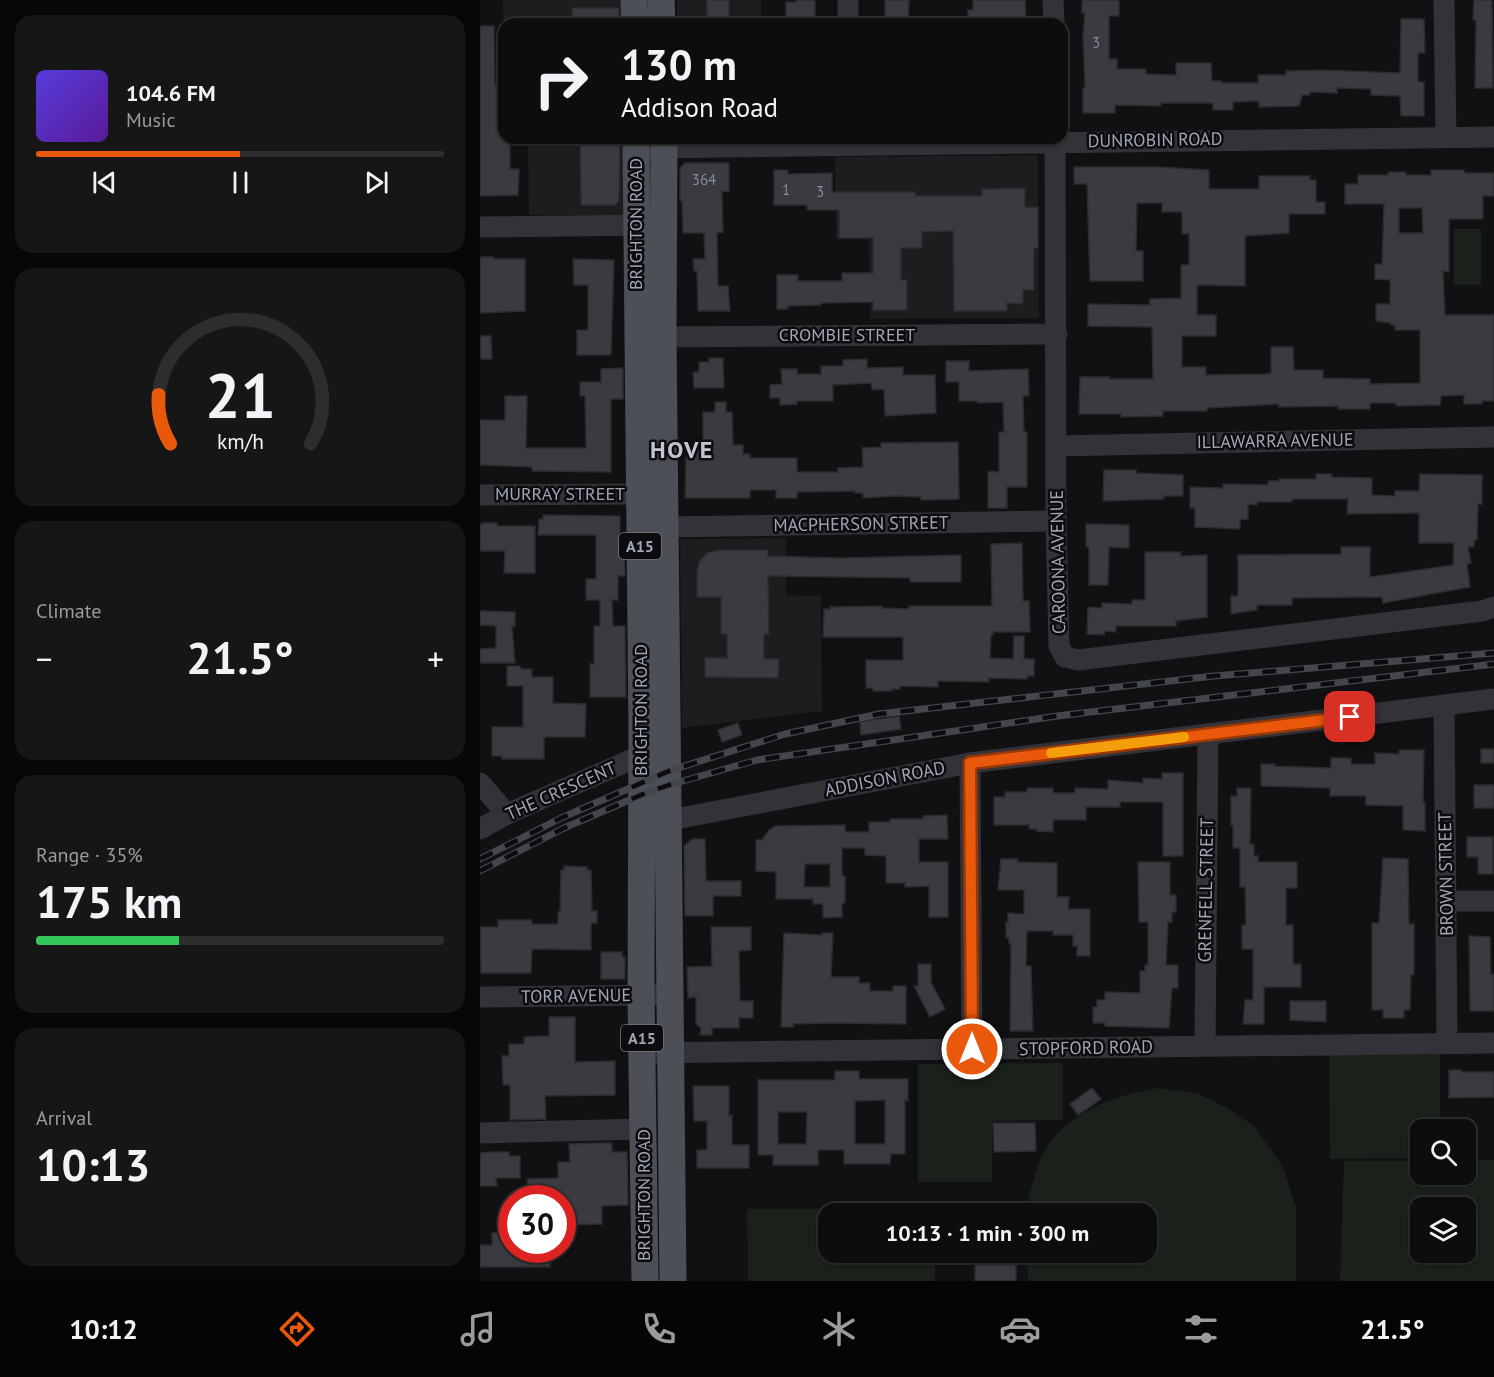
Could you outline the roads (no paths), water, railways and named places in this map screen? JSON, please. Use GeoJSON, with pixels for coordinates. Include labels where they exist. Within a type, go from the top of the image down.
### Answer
{"type":"FeatureCollection","features":[{"type":"Feature","properties":{"kind":"main road"},"geometry":{"type":"LineString","coordinates":[[634,0],[635,18]]}},
{"type":"Feature","properties":{"kind":"main road"},"geometry":{"type":"LineString","coordinates":[[662,0],[662,18]]}},
{"type":"Feature","properties":{"kind":"main road","name":"BRIGHTON ROAD"},"geometry":{"type":"LineString","coordinates":[[636,144],[637,225],[650,337],[666,527],[674,1281]]}},
{"type":"Feature","properties":{"kind":"main road","name":"BRIGHTON ROAD"},"geometry":{"type":"LineString","coordinates":[[645,1281],[641,995],[642,755],[639,494],[650,337],[664,225],[664,144]]}},
{"type":"Feature","properties":{"kind":"street"},"geometry":{"type":"LineString","coordinates":[[848,0],[848,18]]}},
{"type":"Feature","properties":{"kind":"street"},"geometry":{"type":"LineString","coordinates":[[1053,0],[1054,18]]}},
{"type":"Feature","properties":{"kind":"street"},"geometry":{"type":"LineString","coordinates":[[1444,0],[1446,137]]}},
{"type":"Feature","properties":{"kind":"street","name":"DUNROBIN ROAD"},"geometry":{"type":"LineString","coordinates":[[1068,140],[1494,137]]}},
{"type":"Feature","properties":{"kind":"street","name":"CAROONA AVENUE"},"geometry":{"type":"LineString","coordinates":[[1055,144],[1056,521],[1059,646],[1065,657],[1078,660],[1482,611],[1494,607]]}},
{"type":"Feature","properties":{"kind":"street"},"geometry":{"type":"LineString","coordinates":[[480,227],[664,225]]}},
{"type":"Feature","properties":{"kind":"street","name":"CROMBIE STREET"},"geometry":{"type":"LineString","coordinates":[[650,337],[1057,334]]}},
{"type":"Feature","properties":{"kind":"street","name":"ILLAWARRA AVENUE"},"geometry":{"type":"LineString","coordinates":[[1057,446],[1494,437]]}},
{"type":"Feature","properties":{"kind":"street","name":"MURRAY STREET"},"geometry":{"type":"LineString","coordinates":[[480,495],[639,494]]}},
{"type":"Feature","properties":{"kind":"street","name":"MACPHERSON STREET"},"geometry":{"type":"LineString","coordinates":[[666,527],[1056,521]]}},
{"type":"Feature","properties":{"kind":"street","name":"ADDISON ROAD"},"geometry":{"type":"LineString","coordinates":[[670,820],[970,763],[1494,699]]}},
{"type":"Feature","properties":{"kind":"street","name":"BROWN STREET"},"geometry":{"type":"LineString","coordinates":[[1444,705],[1447,1043]]}},
{"type":"Feature","properties":{"kind":"street","name":"THE CRESCENT"},"geometry":{"type":"LineString","coordinates":[[480,829],[507,814],[642,755],[664,741],[669,731]]}},
{"type":"Feature","properties":{"kind":"street","name":"GRENFELL STREET"},"geometry":{"type":"LineString","coordinates":[[1205,1046],[1208,734]]}},
{"type":"Feature","properties":{"kind":"street"},"geometry":{"type":"LineString","coordinates":[[970,763],[972,1049]]}},
{"type":"Feature","properties":{"kind":"street"},"geometry":{"type":"LineString","coordinates":[[480,783],[507,814]]}},
{"type":"Feature","properties":{"kind":"street"},"geometry":{"type":"LineString","coordinates":[[1446,901],[1494,901]]}},
{"type":"Feature","properties":{"kind":"street","name":"TORR AVENUE"},"geometry":{"type":"LineString","coordinates":[[480,997],[671,995]]}},
{"type":"Feature","properties":{"kind":"street","name":"STOPFORD ROAD"},"geometry":{"type":"LineString","coordinates":[[642,1053],[1494,1043]]}},
{"type":"Feature","properties":{"kind":"street"},"geometry":{"type":"LineString","coordinates":[[480,1133],[644,1129]]}},
{"type":"Feature","properties":{"kind":"railway"},"geometry":{"type":"LineString","coordinates":[[480,859],[561,818],[669,771],[785,734],[879,714],[1214,676],[1494,653]]}},
{"type":"Feature","properties":{"kind":"railway"},"geometry":{"type":"LineString","coordinates":[[480,871],[564,828],[641,795],[757,760],[1057,716],[1494,664]]}},
{"type":"Feature","properties":{"kind":"district","name":"HOVE"},"geometry":{"type":"Point","coordinates":[682,450]}}]}
